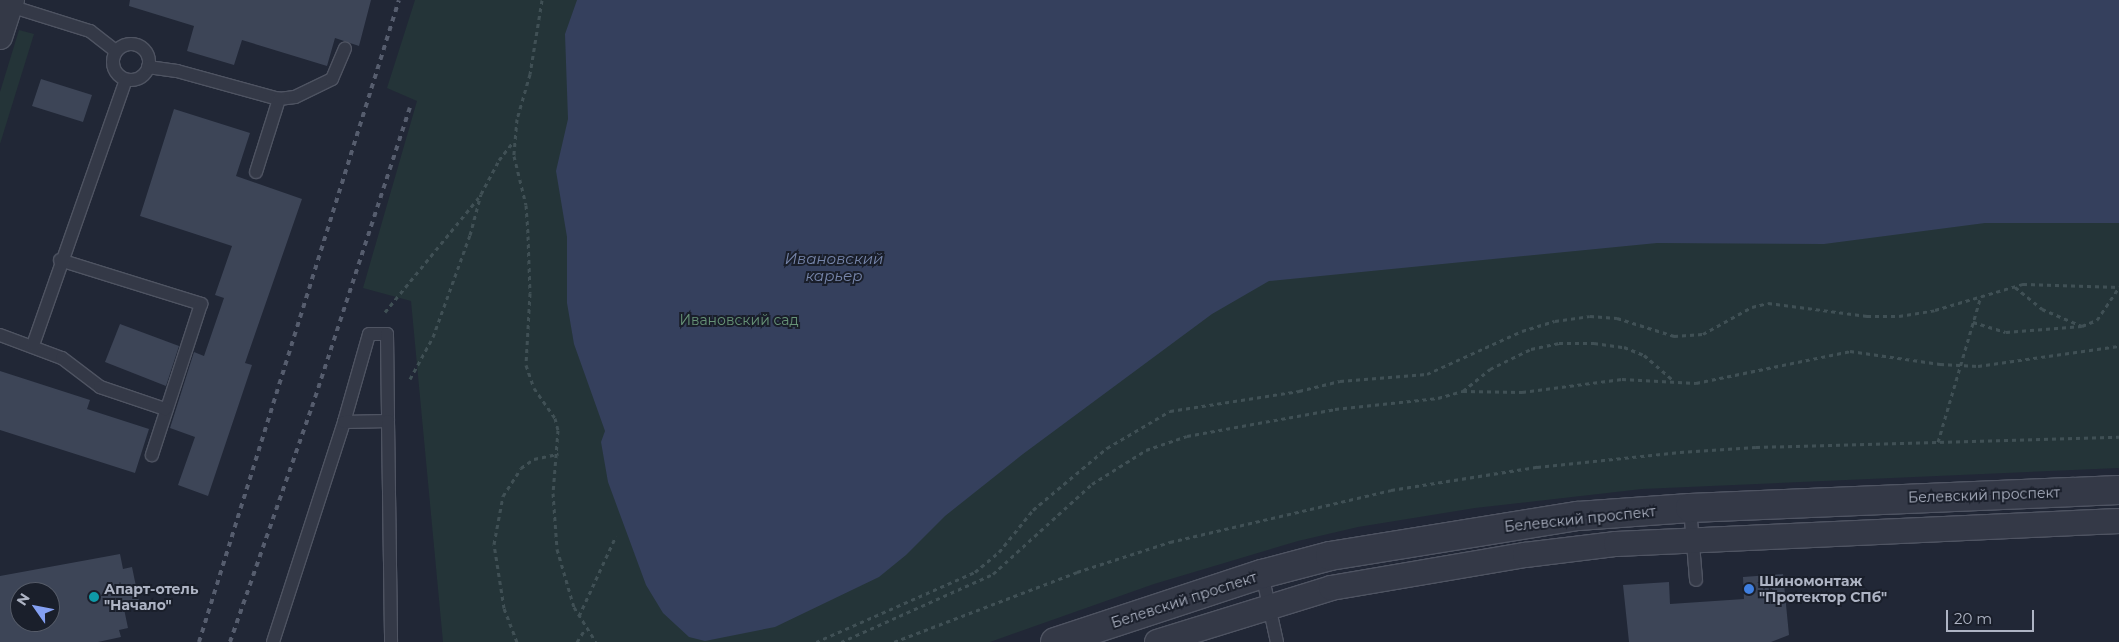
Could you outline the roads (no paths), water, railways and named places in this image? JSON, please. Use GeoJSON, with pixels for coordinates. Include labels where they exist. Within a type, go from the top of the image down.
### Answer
{"type":"FeatureCollection","features":[{"type":"Feature","properties":{"kind":"street"},"geometry":{"type":"LineString","coordinates":[[0,37],[11,3]]}},
{"type":"Feature","properties":{"kind":"street","name":"Белевский проспект"},"geometry":{"type":"LineString","coordinates":[[1061,641],[1262,574],[1330,556],[1435,537],[1578,516],[1690,508],[2119,490]]}},
{"type":"Feature","properties":{"kind":"street","name":"Белевский проспект"},"geometry":{"type":"LineString","coordinates":[[1157,642],[1331,588],[1431,569],[1616,544],[2119,521]]}},
{"type":"Feature","properties":{"kind":"lane"},"geometry":{"type":"LineString","coordinates":[[11,3],[90,31],[116,51]]}},
{"type":"Feature","properties":{"kind":"lane"},"geometry":{"type":"LineString","coordinates":[[128,44],[142,48],[149,60],[148,67],[140,78],[126,80],[115,71],[113,65],[116,51],[128,44]]}},
{"type":"Feature","properties":{"kind":"lane"},"geometry":{"type":"LineString","coordinates":[[148,67],[177,71],[279,99],[295,97],[332,78],[345,48]]}},
{"type":"Feature","properties":{"kind":"lane"},"geometry":{"type":"LineString","coordinates":[[33,345],[60,260],[126,80]]}},
{"type":"Feature","properties":{"kind":"lane"},"geometry":{"type":"LineString","coordinates":[[256,172],[279,99]]}},
{"type":"Feature","properties":{"kind":"lane"},"geometry":{"type":"LineString","coordinates":[[60,260],[201,304],[165,409],[152,455]]}},
{"type":"Feature","properties":{"kind":"lane"},"geometry":{"type":"LineString","coordinates":[[273,642],[344,422],[369,334],[387,334],[391,642]]}},
{"type":"Feature","properties":{"kind":"lane"},"geometry":{"type":"LineString","coordinates":[[0,335],[33,345],[62,358],[100,387],[165,409]]}},
{"type":"Feature","properties":{"kind":"lane"},"geometry":{"type":"LineString","coordinates":[[344,422],[388,421]]}},
{"type":"Feature","properties":{"kind":"lane"},"geometry":{"type":"LineString","coordinates":[[1690,508],[1696,580]]}},
{"type":"Feature","properties":{"kind":"lane"},"geometry":{"type":"LineString","coordinates":[[1262,574],[1277,642]]}},
{"type":"Feature","properties":{"kind":"water","name":"Ивановский карьер"},"geometry":{"type":"Polygon","coordinates":[[[577,0],[2119,0],[2119,223],[1985,223],[1824,244],[1657,243],[1269,281],[1212,314],[1023,454],[945,516],[906,555],[879,577],[775,627],[705,641],[689,637],[663,613],[646,585],[608,482],[601,442],[605,431],[574,344],[567,303],[567,237],[556,171],[568,119],[565,34],[577,0]]]}},
{"type":"Feature","properties":{"kind":"railway"},"geometry":{"type":"LineString","coordinates":[[199,642],[399,0]]}},
{"type":"Feature","properties":{"kind":"railway"},"geometry":{"type":"LineString","coordinates":[[230,642],[312,407],[410,108]]}},
{"type":"Feature","properties":{"kind":"place","name":"Шиномонтаж \"Протектор СПб\""},"geometry":{"type":"Point","coordinates":[1749,589]}},
{"type":"Feature","properties":{"kind":"place","name":"Апарт-отель \"Начало\""},"geometry":{"type":"Point","coordinates":[94,597]}},
{"type":"Feature","properties":{"kind":"park label","name":"Ивановский сад"},"geometry":{"type":"Point","coordinates":[739,320]}}]}
